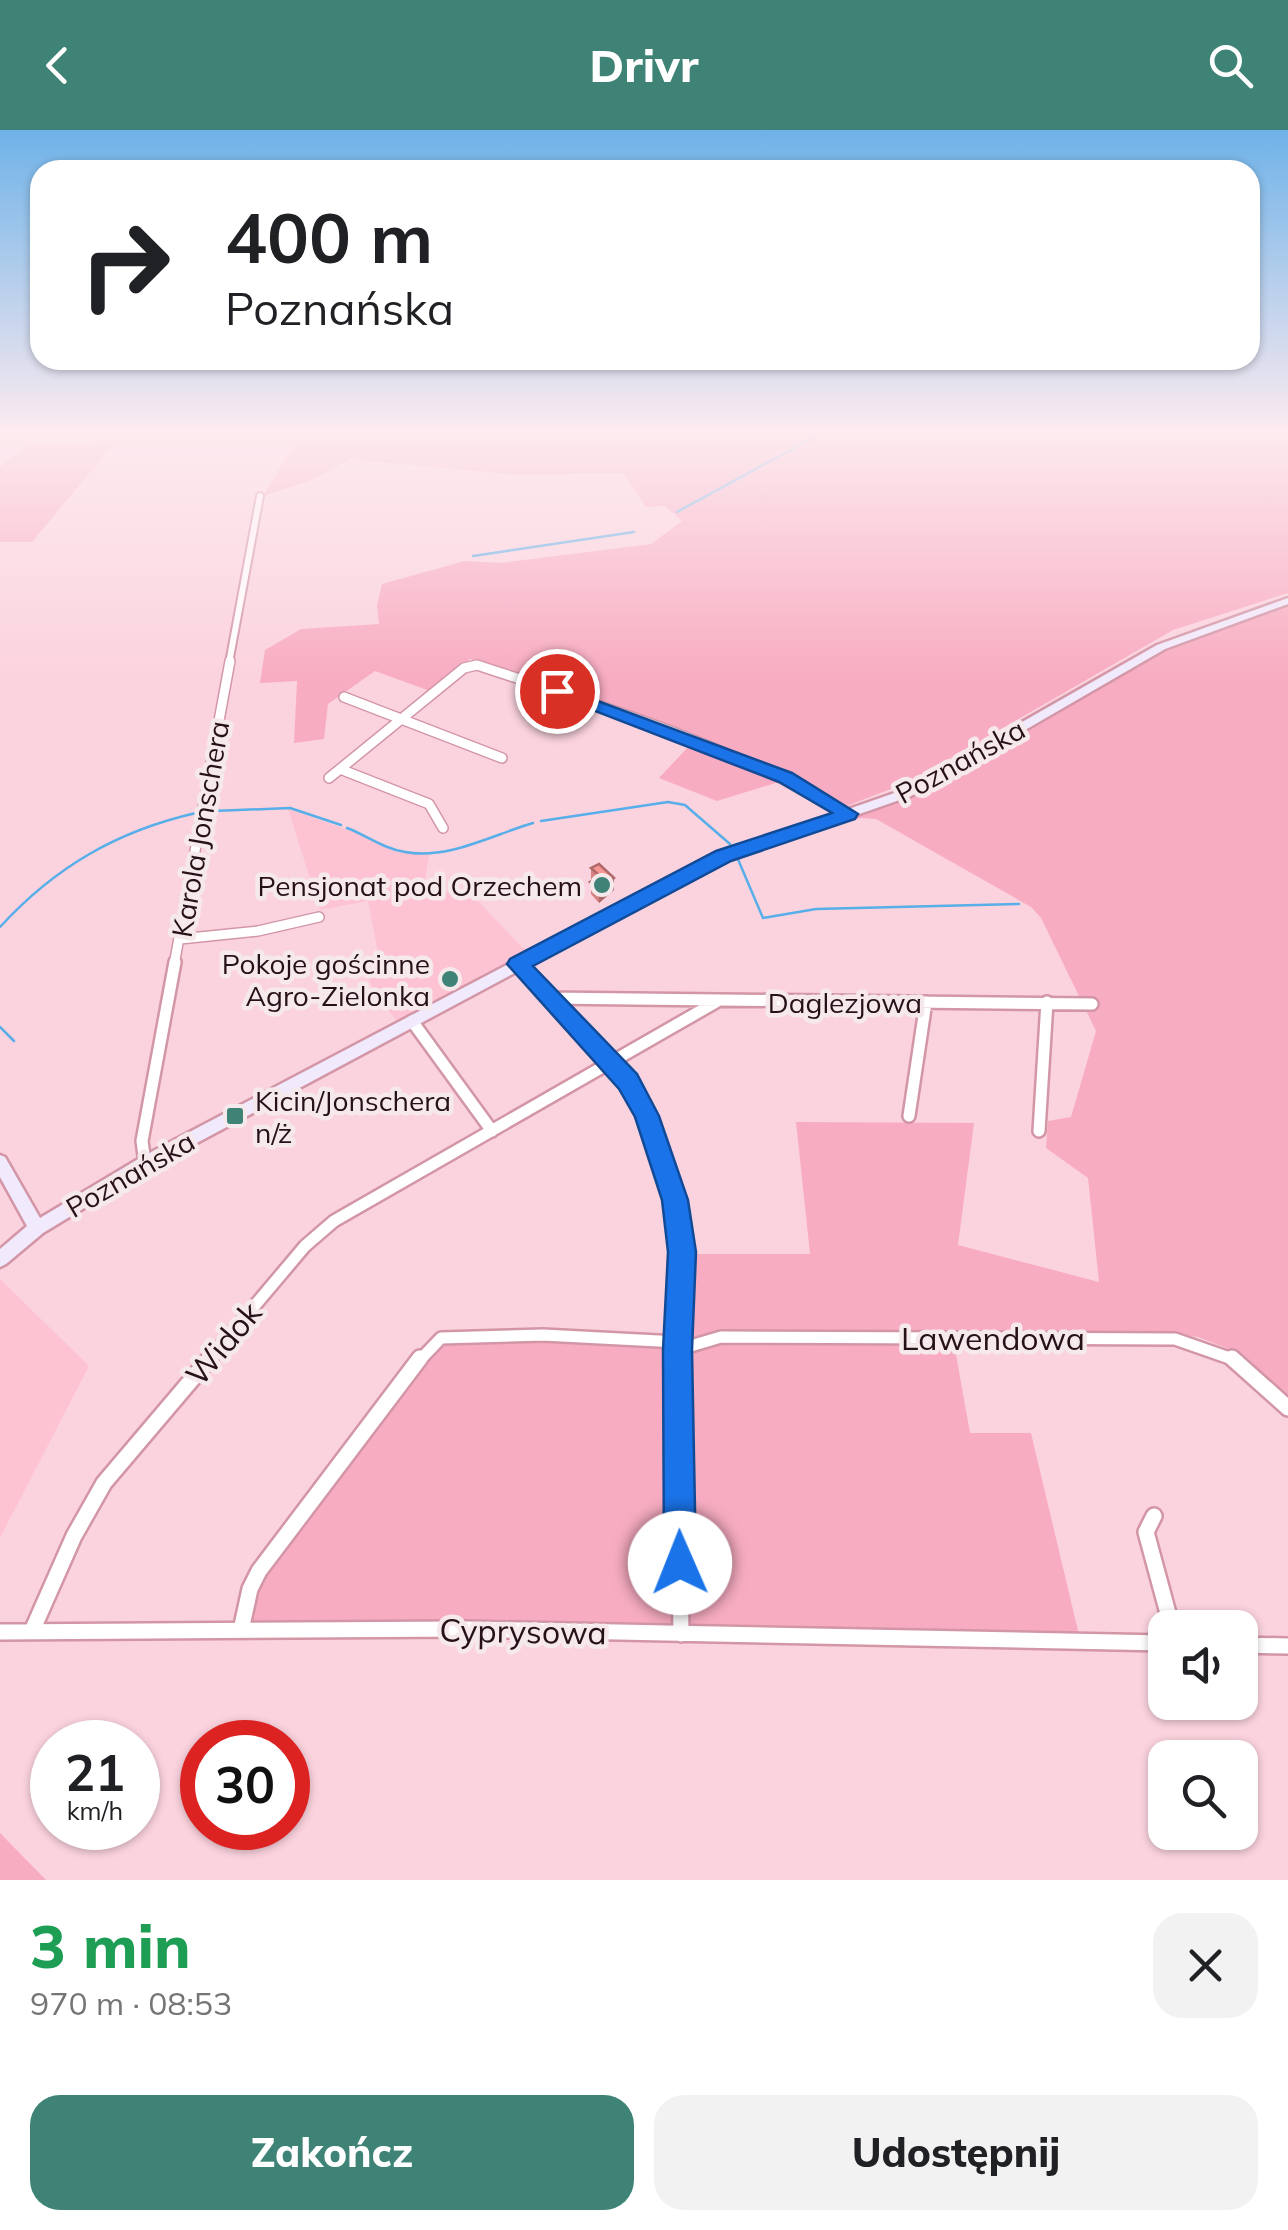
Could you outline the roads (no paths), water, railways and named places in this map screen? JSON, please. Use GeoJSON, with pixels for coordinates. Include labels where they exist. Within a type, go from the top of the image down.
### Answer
{"type":"FeatureCollection","features":[{"type":"Feature","properties":{"kind":"street","name":"Karola Jonschera"},"geometry":{"type":"LineString","coordinates":[[145,1163],[142,1142],[257,515]]}},
{"type":"Feature","properties":{"kind":"street","name":"Poznańska"},"geometry":{"type":"LineString","coordinates":[[0,1259],[37,1228],[145,1163],[724,856],[917,788],[1177,638],[1288,601]]}},
{"type":"Feature","properties":{"kind":"street"},"geometry":{"type":"LineString","coordinates":[[328,778],[464,668],[476,665],[623,713],[786,777],[848,814]]}},
{"type":"Feature","properties":{"kind":"street"},"geometry":{"type":"LineString","coordinates":[[344,697],[502,758]]}},
{"type":"Feature","properties":{"kind":"street"},"geometry":{"type":"LineString","coordinates":[[340,769],[429,804],[443,828]]}},
{"type":"Feature","properties":{"kind":"street"},"geometry":{"type":"LineString","coordinates":[[180,938],[258,930],[319,917]]}},
{"type":"Feature","properties":{"kind":"street"},"geometry":{"type":"LineString","coordinates":[[518,964],[614,1063],[647,1116],[675,1200],[682,1252],[678,1346],[681,1634]]}},
{"type":"Feature","properties":{"kind":"street","name":"Daglezjowa"},"geometry":{"type":"LineString","coordinates":[[548,998],[1092,1004]]}},
{"type":"Feature","properties":{"kind":"street"},"geometry":{"type":"LineString","coordinates":[[614,1063],[716,1002]]}},
{"type":"Feature","properties":{"kind":"street"},"geometry":{"type":"LineString","coordinates":[[909,1116],[926,1002]]}},
{"type":"Feature","properties":{"kind":"street"},"geometry":{"type":"LineString","coordinates":[[1039,1131],[1047,1002]]}},
{"type":"Feature","properties":{"kind":"street"},"geometry":{"type":"LineString","coordinates":[[412,1021],[492,1131]]}},
{"type":"Feature","properties":{"kind":"street","name":"Widok"},"geometry":{"type":"LineString","coordinates":[[32,1631],[74,1536],[104,1483],[305,1246],[334,1221],[614,1063]]}},
{"type":"Feature","properties":{"kind":"street"},"geometry":{"type":"LineString","coordinates":[[0,1162],[37,1228]]}},
{"type":"Feature","properties":{"kind":"street","name":"Lawendowa"},"geometry":{"type":"LineString","coordinates":[[241,1630],[250,1589],[259,1571],[428,1347],[441,1338],[543,1334],[678,1346],[721,1337],[1176,1339],[1237,1360],[1288,1408]]}},
{"type":"Feature","properties":{"kind":"street"},"geometry":{"type":"LineString","coordinates":[[1154,1516],[1146,1532],[1167,1610]]}},
{"type":"Feature","properties":{"kind":"street","name":"Cyprysowa"},"geometry":{"type":"LineString","coordinates":[[0,1632],[681,1634],[1148,1643]]}},
{"type":"Feature","properties":{"kind":"street"},"geometry":{"type":"LineString","coordinates":[[1258,1645],[1288,1646]]}},
{"type":"Feature","properties":{"kind":"waterway"},"geometry":{"type":"LineString","coordinates":[[473,556],[634,532]]}},
{"type":"Feature","properties":{"kind":"waterway"},"geometry":{"type":"LineString","coordinates":[[541,821],[668,802],[685,805],[730,844]]}},
{"type":"Feature","properties":{"kind":"waterway"},"geometry":{"type":"LineString","coordinates":[[213,811],[290,808],[341,825]]}},
{"type":"Feature","properties":{"kind":"waterway"},"geometry":{"type":"LineString","coordinates":[[0,927],[43,886],[89,854],[140,830],[196,813]]}},
{"type":"Feature","properties":{"kind":"waterway"},"geometry":{"type":"LineString","coordinates":[[347,828],[390,848],[421,854],[454,850],[533,823]]}},
{"type":"Feature","properties":{"kind":"waterway"},"geometry":{"type":"LineString","coordinates":[[737,857],[763,918],[816,909],[1019,904]]}},
{"type":"Feature","properties":{"kind":"waterway"},"geometry":{"type":"LineString","coordinates":[[0,1027],[14,1041]]}},
{"type":"Feature","properties":{"kind":"place","name":"Pensjonat pod Orzechem"},"geometry":{"type":"Point","coordinates":[602,885]}},
{"type":"Feature","properties":{"kind":"place","name":"Pokoje gościnne Agro-Zielonka"},"geometry":{"type":"Point","coordinates":[450,979]}},
{"type":"Feature","properties":{"kind":"place","name":"Kicin/Jonschera n/ż"},"geometry":{"type":"Point","coordinates":[235,1116]}}]}
